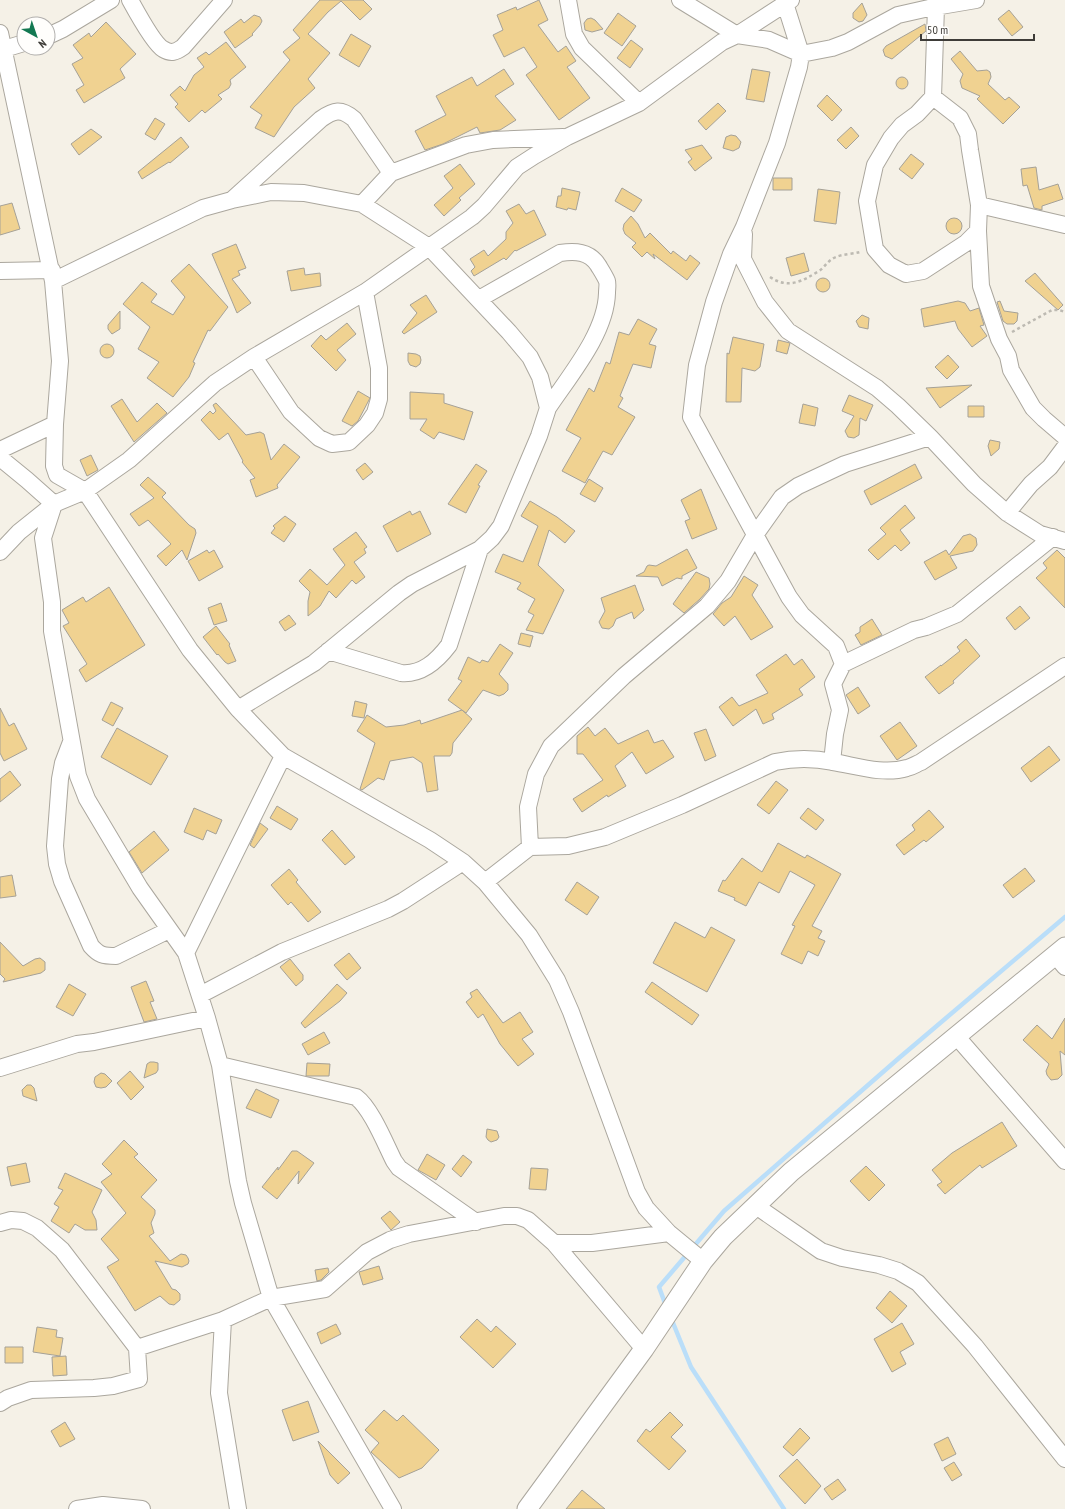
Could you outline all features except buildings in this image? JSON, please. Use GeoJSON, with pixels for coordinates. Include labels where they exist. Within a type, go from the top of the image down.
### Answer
{"type":"FeatureCollection","features":[{"type":"Feature","properties":{"kind":"street"},"geometry":{"type":"LineString","coordinates":[[56,32],[111,0]]}},
{"type":"Feature","properties":{"kind":"street"},"geometry":{"type":"LineString","coordinates":[[130,0],[156,42],[162,49],[170,52],[178,52],[224,0]]}},
{"type":"Feature","properties":{"kind":"street"},"geometry":{"type":"LineString","coordinates":[[568,0],[574,34],[582,48],[639,103]]}},
{"type":"Feature","properties":{"kind":"street"},"geometry":{"type":"LineString","coordinates":[[680,0],[737,35],[769,40],[801,54],[832,48],[848,42],[898,15],[936,6],[976,0]]}},
{"type":"Feature","properties":{"kind":"street"},"geometry":{"type":"LineString","coordinates":[[0,552],[19,532],[54,504],[85,491],[129,460],[215,383],[254,357],[365,292],[472,217],[484,206],[517,167],[566,137],[639,103],[722,42],[737,35],[787,2],[801,54],[799,67],[777,143],[744,227],[731,254],[714,302],[697,365],[690,417],[789,597],[802,615],[836,646],[843,664]]}},
{"type":"Feature","properties":{"kind":"street"},"geometry":{"type":"LineString","coordinates":[[936,6],[934,97],[891,138],[875,165],[867,201],[875,249],[889,265],[906,274],[918,272],[923,271],[966,243],[978,231]]}},
{"type":"Feature","properties":{"kind":"street"},"geometry":{"type":"LineString","coordinates":[[0,33],[52,275],[60,361],[55,424],[54,466],[57,475],[85,491],[190,650],[238,709],[284,756],[430,840],[463,862],[485,882],[529,935],[557,980],[571,1012],[636,1192],[646,1208],[669,1233],[703,1261]]}},
{"type":"Feature","properties":{"kind":"street"},"geometry":{"type":"LineString","coordinates":[[4,49],[16,45]]}},
{"type":"Feature","properties":{"kind":"street"},"geometry":{"type":"LineString","coordinates":[[934,97],[960,118],[968,134],[979,205],[978,231],[982,286],[999,338],[1008,356],[1011,370],[1033,408],[1065,437]]}},
{"type":"Feature","properties":{"kind":"street"},"geometry":{"type":"LineString","coordinates":[[232,200],[321,119],[331,113],[340,111],[348,114],[354,119],[391,173]]}},
{"type":"Feature","properties":{"kind":"street"},"geometry":{"type":"LineString","coordinates":[[362,204],[391,173],[466,145],[493,140],[566,137]]}},
{"type":"Feature","properties":{"kind":"street"},"geometry":{"type":"LineString","coordinates":[[0,271],[52,275],[203,208],[232,200],[272,192],[304,193],[362,204],[429,246],[479,299],[530,357],[540,377],[548,408]]}},
{"type":"Feature","properties":{"kind":"street"},"geometry":{"type":"LineString","coordinates":[[979,205],[1065,225]]}},
{"type":"Feature","properties":{"kind":"street"},"geometry":{"type":"LineString","coordinates":[[744,227],[743,259],[765,302],[788,331],[877,388],[930,437],[974,484],[1007,513],[1040,534],[1059,539]]}},
{"type":"Feature","properties":{"kind":"street"},"geometry":{"type":"LineString","coordinates":[[238,709],[314,663],[412,584],[480,549],[492,538],[501,526],[539,436],[548,408],[595,338],[603,321],[607,300],[608,282],[595,261],[584,254],[572,251],[560,253],[479,299]]}},
{"type":"Feature","properties":{"kind":"street"},"geometry":{"type":"LineString","coordinates":[[254,357],[291,412],[319,438],[332,444],[349,442],[367,425],[375,413],[379,400],[379,368],[365,292]]}},
{"type":"Feature","properties":{"kind":"street"},"geometry":{"type":"LineString","coordinates":[[0,450],[55,424]]}},
{"type":"Feature","properties":{"kind":"street"},"geometry":{"type":"LineString","coordinates":[[530,847],[528,807],[536,774],[551,746],[624,676],[707,606],[728,581],[755,535],[782,497],[798,486],[845,464],[930,437]]}},
{"type":"Feature","properties":{"kind":"street"},"geometry":{"type":"LineString","coordinates":[[1007,513],[1031,484],[1050,467],[1065,446]]}},
{"type":"Feature","properties":{"kind":"street"},"geometry":{"type":"LineString","coordinates":[[0,458],[54,504]]}},
{"type":"Feature","properties":{"kind":"street"},"geometry":{"type":"LineString","coordinates":[[54,504],[43,538],[52,602],[52,631],[78,776],[87,799],[140,888],[186,953],[207,1018],[220,1065],[238,1181],[271,1298],[393,1509]]}},
{"type":"Feature","properties":{"kind":"street"},"geometry":{"type":"LineString","coordinates":[[832,762],[835,734],[840,710],[833,684],[843,664],[914,630],[926,627],[957,614],[1059,539]]}},
{"type":"Feature","properties":{"kind":"street"},"geometry":{"type":"LineString","coordinates":[[328,651],[401,673],[411,674],[432,663],[442,654],[449,644],[480,549]]}},
{"type":"Feature","properties":{"kind":"street"},"geometry":{"type":"LineString","coordinates":[[485,882],[530,847],[568,846],[605,837],[682,805],[775,762],[789,759],[803,759],[890,771],[907,768],[921,762],[1065,666]]}},
{"type":"Feature","properties":{"kind":"street"},"geometry":{"type":"LineString","coordinates":[[71,742],[63,763],[60,779],[55,846],[57,864],[62,881],[91,946],[98,953],[108,956],[116,956],[170,930]]}},
{"type":"Feature","properties":{"kind":"street"},"geometry":{"type":"LineString","coordinates":[[186,953],[284,756]]}},
{"type":"Feature","properties":{"kind":"street"},"geometry":{"type":"LineString","coordinates":[[200,995],[282,952],[388,909],[463,862]]}},
{"type":"Feature","properties":{"kind":"street"},"geometry":{"type":"LineString","coordinates":[[527,1509],[644,1349],[703,1261],[723,1237],[791,1172],[956,1037],[1062,956]]}},
{"type":"Feature","properties":{"kind":"street"},"geometry":{"type":"LineString","coordinates":[[0,1068],[76,1044],[94,1042],[207,1018]]}},
{"type":"Feature","properties":{"kind":"street"},"geometry":{"type":"LineString","coordinates":[[956,1037],[1065,1161]]}},
{"type":"Feature","properties":{"kind":"street"},"geometry":{"type":"LineString","coordinates":[[220,1065],[356,1097],[368,1110],[399,1168],[476,1222]]}},
{"type":"Feature","properties":{"kind":"street"},"geometry":{"type":"LineString","coordinates":[[756,1206],[820,1251],[842,1258],[879,1265],[898,1272],[918,1283],[975,1346],[1065,1459]]}},
{"type":"Feature","properties":{"kind":"street"},"geometry":{"type":"LineString","coordinates":[[137,1348],[224,1320],[271,1298],[325,1289],[367,1252],[390,1240],[409,1234],[504,1216],[517,1216],[528,1220],[554,1243],[644,1349]]}},
{"type":"Feature","properties":{"kind":"street"},"geometry":{"type":"LineString","coordinates":[[0,1223],[11,1220],[23,1221],[37,1228],[62,1250],[137,1348],[139,1379],[113,1386],[94,1388],[31,1390],[8,1398],[0,1403]]}},
{"type":"Feature","properties":{"kind":"street"},"geometry":{"type":"LineString","coordinates":[[554,1243],[592,1243],[669,1233]]}},
{"type":"Feature","properties":{"kind":"street"},"geometry":{"type":"LineString","coordinates":[[224,1320],[219,1393],[238,1509]]}},
{"type":"Feature","properties":{"kind":"street"},"geometry":{"type":"LineString","coordinates":[[77,1509],[103,1505],[142,1509]]}},
{"type":"Feature","properties":{"kind":"path"},"geometry":{"type":"LineString","coordinates":[[767,275],[779,283],[794,284],[820,270],[827,262],[836,257],[875,249]]}},
{"type":"Feature","properties":{"kind":"path"},"geometry":{"type":"LineString","coordinates":[[999,338],[1052,310],[1065,312]]}},
{"type":"Feature","properties":{"kind":"waterway"},"geometry":{"type":"LineString","coordinates":[[666,1306],[659,1287],[724,1211],[899,1058],[1065,917]]}},
{"type":"Feature","properties":{"kind":"waterway"},"geometry":{"type":"LineString","coordinates":[[671,1318],[691,1367],[784,1509]]}}]}
